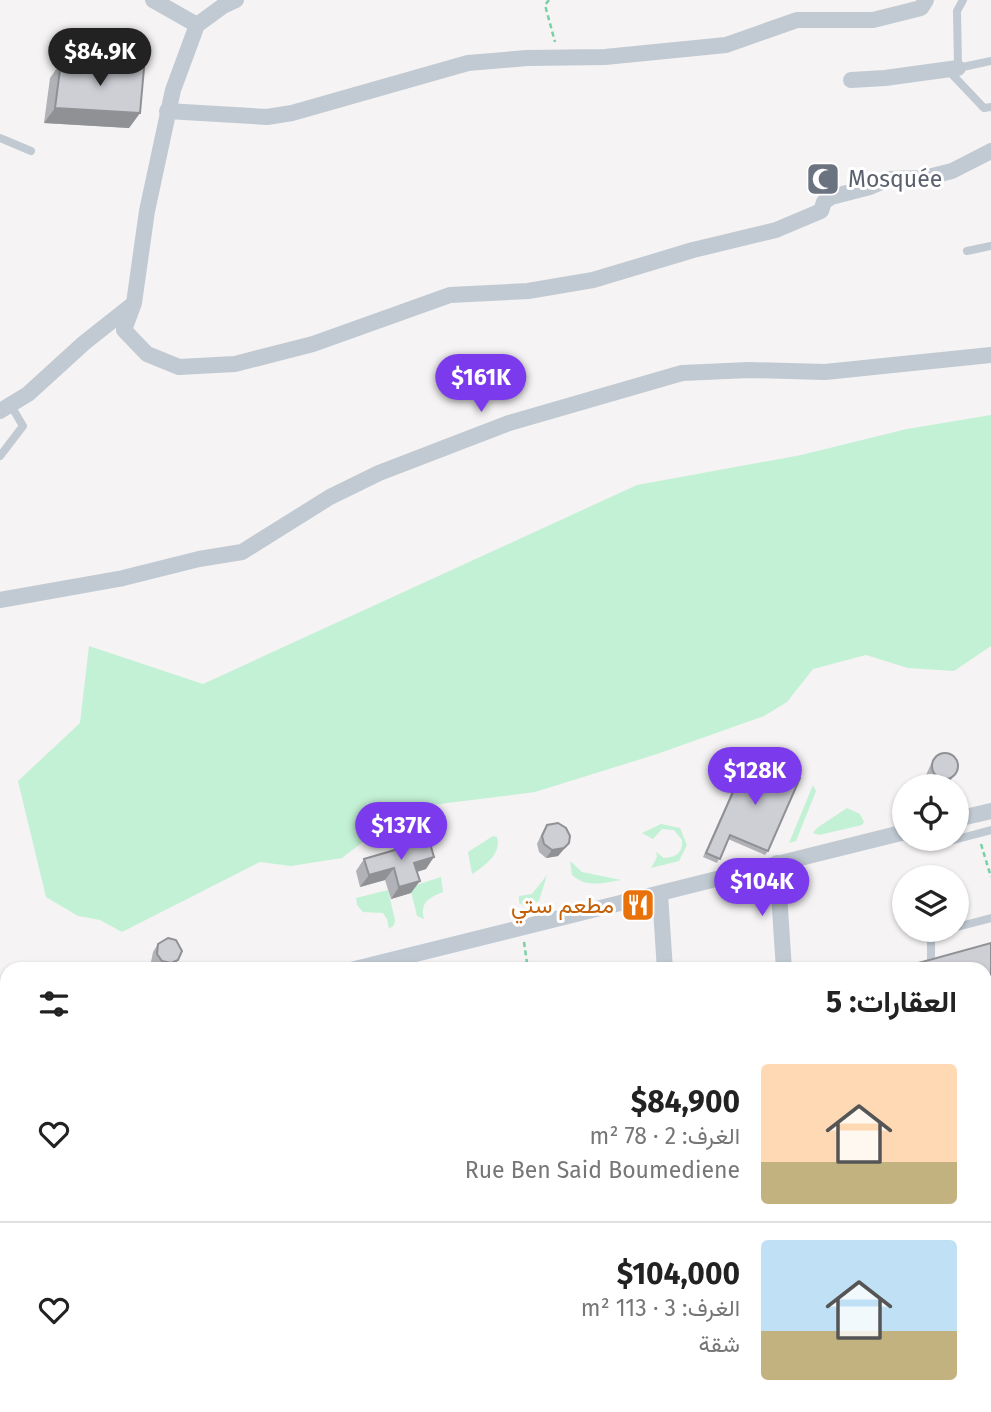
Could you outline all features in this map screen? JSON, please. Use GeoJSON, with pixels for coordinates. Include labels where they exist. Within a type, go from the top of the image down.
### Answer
{"type":"FeatureCollection","features":[{"type":"Feature","properties":{"kind":"street"},"geometry":{"type":"LineString","coordinates":[[153,0],[197,25]]}},
{"type":"Feature","properties":{"kind":"street"},"geometry":{"type":"LineString","coordinates":[[236,0],[197,25],[167,111],[147,211],[134,303],[124,330],[147,354],[179,367],[235,364],[313,344],[450,295],[528,291],[593,280],[693,250],[776,230],[821,211],[824,202],[831,197],[870,187],[888,179],[924,177],[951,171],[991,151]]}},
{"type":"Feature","properties":{"kind":"street"},"geometry":{"type":"LineString","coordinates":[[167,111],[267,117],[292,113],[468,63],[605,57],[726,45],[797,20],[873,20],[920,8],[926,0]]}},
{"type":"Feature","properties":{"kind":"street"},"geometry":{"type":"LineString","coordinates":[[851,80],[952,69]]}},
{"type":"Feature","properties":{"kind":"street"},"geometry":{"type":"LineString","coordinates":[[5,407],[28,394],[84,343],[134,303]]}},
{"type":"Feature","properties":{"kind":"street"},"geometry":{"type":"LineString","coordinates":[[0,600],[123,578],[199,559],[242,552],[330,497],[379,473],[509,424],[682,373],[749,370],[825,372],[991,352]]}},
{"type":"Feature","properties":{"kind":"street"},"geometry":{"type":"LineString","coordinates":[[969,816],[991,811]]}},
{"type":"Feature","properties":{"kind":"street"},"geometry":{"type":"LineString","coordinates":[[383,962],[892,835]]}},
{"type":"Feature","properties":{"kind":"street"},"geometry":{"type":"LineString","coordinates":[[777,863],[783,962]]}},
{"type":"Feature","properties":{"kind":"street"},"geometry":{"type":"LineString","coordinates":[[660,894],[664,962]]}},
{"type":"Feature","properties":{"kind":"lane"},"geometry":{"type":"LineString","coordinates":[[963,0],[957,11],[952,69],[984,108],[991,107]]}},
{"type":"Feature","properties":{"kind":"lane"},"geometry":{"type":"LineString","coordinates":[[952,69],[991,61]]}},
{"type":"Feature","properties":{"kind":"lane"},"geometry":{"type":"LineString","coordinates":[[0,138],[31,151]]}},
{"type":"Feature","properties":{"kind":"lane"},"geometry":{"type":"LineString","coordinates":[[967,251],[991,246]]}},
{"type":"Feature","properties":{"kind":"lane"},"geometry":{"type":"LineString","coordinates":[[0,456],[23,426],[5,407]]}},
{"type":"Feature","properties":{"kind":"lane"},"geometry":{"type":"LineString","coordinates":[[969,836],[991,830]]}},
{"type":"Feature","properties":{"kind":"lane"},"geometry":{"type":"LineString","coordinates":[[969,924],[991,918]]}},
{"type":"Feature","properties":{"kind":"lane"},"geometry":{"type":"LineString","coordinates":[[931,942],[931,962]]}},
{"type":"Feature","properties":{"kind":"path"},"geometry":{"type":"LineString","coordinates":[[549,0],[545,5],[560,58]]}},
{"type":"Feature","properties":{"kind":"path"},"geometry":{"type":"LineString","coordinates":[[978,834],[991,877]]}},
{"type":"Feature","properties":{"kind":"path"},"geometry":{"type":"LineString","coordinates":[[521,928],[527,962]]}},
{"type":"Feature","properties":{"kind":"green space"},"geometry":{"type":"Polygon","coordinates":[[[991,415],[991,646],[954,671],[908,668],[866,655],[813,669],[787,702],[764,716],[657,754],[535,792],[407,808],[342,858],[291,866],[260,862],[122,932],[100,920],[78,916],[46,897],[18,781],[80,723],[89,646],[203,684],[637,485],[801,455],[907,429],[991,415]]]}},
{"type":"Feature","properties":{"kind":"green space"},"geometry":{"type":"Polygon","coordinates":[[[813,785],[816,791],[796,841],[789,843],[813,785]]]}},
{"type":"Feature","properties":{"kind":"green space"},"geometry":{"type":"Polygon","coordinates":[[[847,808],[860,814],[864,822],[862,825],[819,835],[813,833],[817,828],[847,808]]]}},
{"type":"Feature","properties":{"kind":"green space"},"geometry":{"type":"Polygon","coordinates":[[[661,824],[680,828],[687,845],[679,861],[651,868],[657,857],[656,852],[668,858],[678,854],[681,849],[682,840],[674,830],[662,829],[653,839],[642,833],[661,824]]]}},
{"type":"Feature","properties":{"kind":"green space"},"geometry":{"type":"Polygon","coordinates":[[[493,836],[497,837],[498,843],[495,854],[472,874],[468,852],[493,836]]]}},
{"type":"Feature","properties":{"kind":"green space"},"geometry":{"type":"Polygon","coordinates":[[[570,861],[582,872],[621,880],[595,884],[583,882],[572,875],[570,861]]]}},
{"type":"Feature","properties":{"kind":"green space"},"geometry":{"type":"Polygon","coordinates":[[[547,875],[539,901],[526,906],[519,903],[519,896],[532,894],[547,875]]]}},
{"type":"Feature","properties":{"kind":"green space"},"geometry":{"type":"Polygon","coordinates":[[[441,877],[443,892],[426,902],[423,909],[424,919],[417,916],[410,887],[441,877]]]}},
{"type":"Feature","properties":{"kind":"green space"},"geometry":{"type":"Polygon","coordinates":[[[388,890],[395,920],[389,929],[383,913],[363,912],[357,905],[356,898],[388,890]]]}},
{"type":"Feature","properties":{"kind":"building"},"geometry":{"type":"Polygon","coordinates":[[[61,62],[144,68],[140,113],[55,108],[61,62]]]}},
{"type":"Feature","properties":{"kind":"building"},"geometry":{"type":"Polygon","coordinates":[[[940,754],[950,754],[957,761],[955,774],[935,774],[933,771],[933,761],[940,754]]]}},
{"type":"Feature","properties":{"kind":"building"},"geometry":{"type":"Polygon","coordinates":[[[749,756],[800,778],[768,851],[730,835],[720,859],[706,853],[749,756]]]}},
{"type":"Feature","properties":{"kind":"building"},"geometry":{"type":"Polygon","coordinates":[[[558,823],[566,828],[570,836],[569,843],[564,848],[552,850],[544,844],[542,836],[547,825],[558,823]]]}},
{"type":"Feature","properties":{"kind":"building"},"geometry":{"type":"Polygon","coordinates":[[[429,840],[434,857],[414,863],[420,881],[399,887],[394,868],[369,875],[364,859],[429,840]]]}},
{"type":"Feature","properties":{"kind":"building"},"geometry":{"type":"Polygon","coordinates":[[[168,938],[176,940],[182,951],[178,960],[162,961],[157,954],[158,944],[168,938]]]}},
{"type":"Feature","properties":{"kind":"building"},"geometry":{"type":"Polygon","coordinates":[[[991,943],[991,962],[922,962],[991,943]]]}},
{"type":"Feature","properties":{"kind":"place","name":"Mosquée"},"geometry":{"type":"Point","coordinates":[823,179]}},
{"type":"Feature","properties":{"kind":"place","name":"مطعم ستي"},"geometry":{"type":"Point","coordinates":[638,905]}}]}
